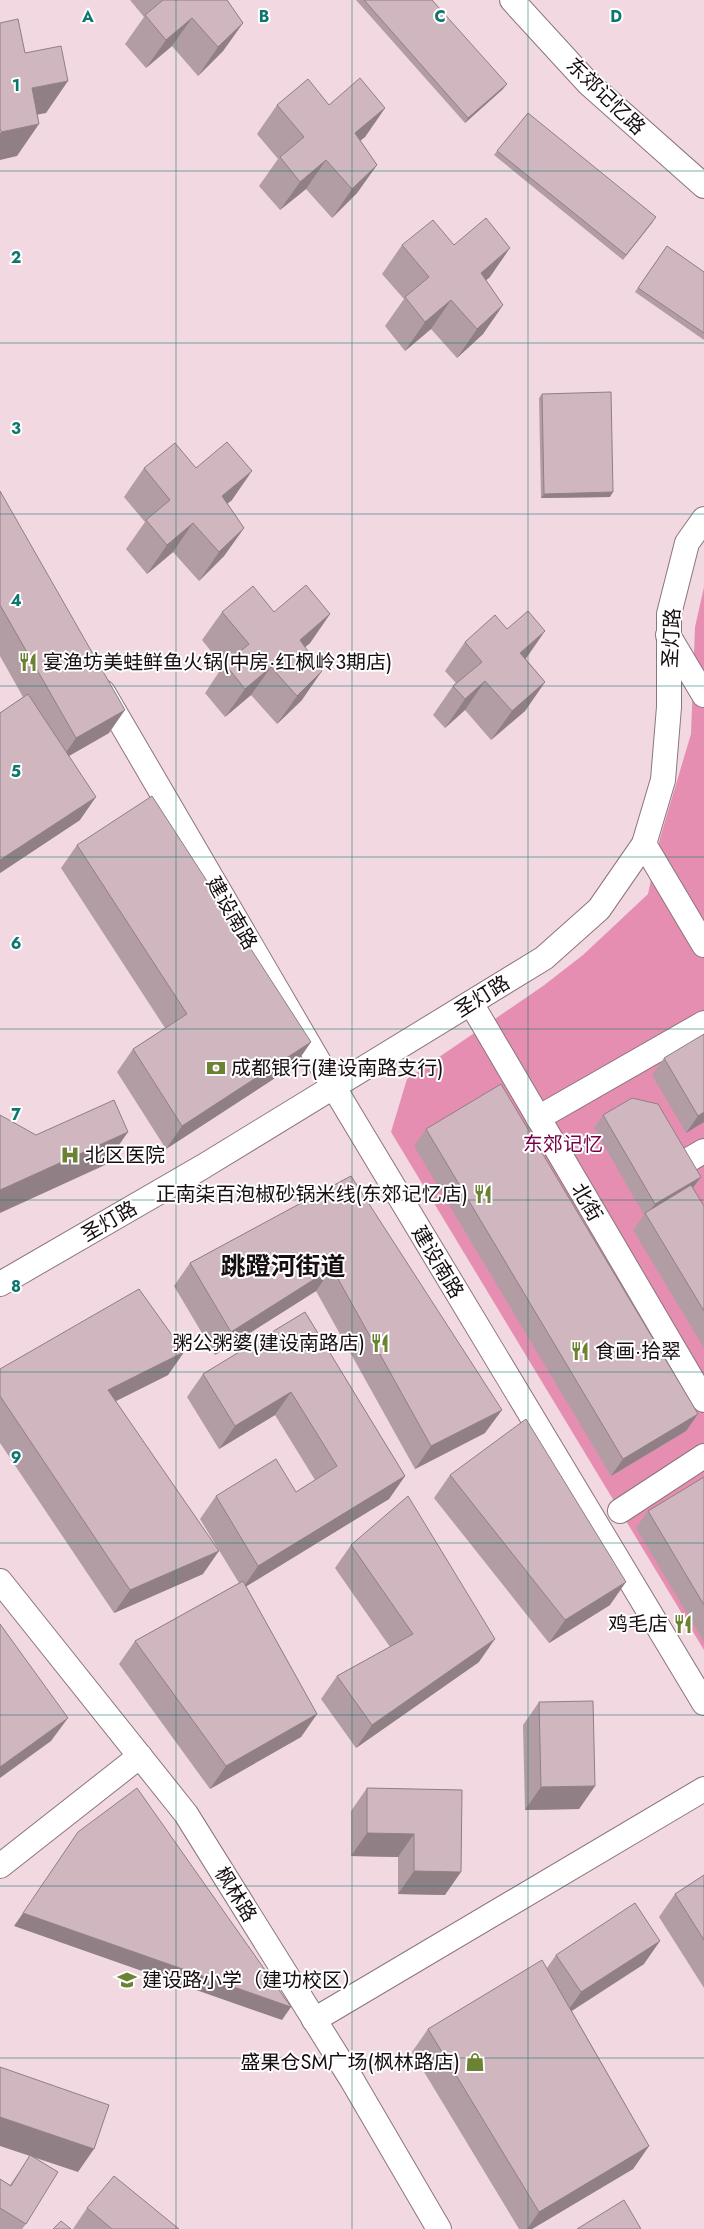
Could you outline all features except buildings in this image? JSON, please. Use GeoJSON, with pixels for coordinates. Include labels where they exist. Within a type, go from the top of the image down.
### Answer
{"type":"FeatureCollection","features":[{"type":"Feature","properties":{"kind":"street","name":"东郊记忆路"},"geometry":{"type":"LineString","coordinates":[[512,0],[588,83],[704,186]]}},
{"type":"Feature","properties":{"kind":"street","name":"圣灯路"},"geometry":{"type":"LineString","coordinates":[[0,1284],[204,1166],[544,958],[599,909],[644,844],[663,780],[669,707],[667,634],[669,614],[687,543],[704,519]]}},
{"type":"Feature","properties":{"kind":"street"},"geometry":{"type":"LineString","coordinates":[[667,634],[704,695]]}},
{"type":"Feature","properties":{"kind":"street","name":"建设南路"},"geometry":{"type":"LineString","coordinates":[[92,673],[333,1086],[704,1703]]}},
{"type":"Feature","properties":{"kind":"street"},"geometry":{"type":"LineString","coordinates":[[644,844],[704,944]]}},
{"type":"Feature","properties":{"kind":"street","name":"北街"},"geometry":{"type":"LineString","coordinates":[[471,1003],[704,1400]]}},
{"type":"Feature","properties":{"kind":"street"},"geometry":{"type":"LineString","coordinates":[[538,1118],[704,1023]]}},
{"type":"Feature","properties":{"kind":"street"},"geometry":{"type":"LineString","coordinates":[[620,1511],[704,1456]]}},
{"type":"Feature","properties":{"kind":"street","name":"枫林路"},"geometry":{"type":"LineString","coordinates":[[0,1582],[186,1814],[314,2020],[440,2229]]}},
{"type":"Feature","properties":{"kind":"street"},"geometry":{"type":"LineString","coordinates":[[0,1866],[140,1756]]}},
{"type":"Feature","properties":{"kind":"street"},"geometry":{"type":"LineString","coordinates":[[314,2020],[704,1789]]}},
{"type":"Feature","properties":{"kind":"green space","name":"东郊记忆"},"geometry":{"type":"Polygon","coordinates":[[[704,587],[704,1650],[391,1132],[407,1079],[543,986],[583,955],[648,894],[660,838],[691,734],[695,627],[704,587]]]}},
{"type":"Feature","properties":{"kind":"place","name":"宴渔坊美蛙鲜鱼火锅(中房·红枫岭3期店)"},"geometry":{"type":"Point","coordinates":[28,662]}},
{"type":"Feature","properties":{"kind":"place","name":"成都银行(建设南路支行)"},"geometry":{"type":"Point","coordinates":[216,1068]}},
{"type":"Feature","properties":{"kind":"place","name":"北区医院"},"geometry":{"type":"Point","coordinates":[70,1155]}},
{"type":"Feature","properties":{"kind":"place","name":"正南柒百泡椒砂锅米线(东郊记忆店)"},"geometry":{"type":"Point","coordinates":[483,1194]}},
{"type":"Feature","properties":{"kind":"place","name":"粥公粥婆(建设南路店)"},"geometry":{"type":"Point","coordinates":[380,1343]}},
{"type":"Feature","properties":{"kind":"place","name":"食画·拾翠"},"geometry":{"type":"Point","coordinates":[580,1351]}},
{"type":"Feature","properties":{"kind":"place","name":"鸡毛店"},"geometry":{"type":"Point","coordinates":[683,1624]}},
{"type":"Feature","properties":{"kind":"place","name":"建设路小学（建功校区）"},"geometry":{"type":"Point","coordinates":[127,1980]}},
{"type":"Feature","properties":{"kind":"place","name":"盛果仓SM广场(枫林路店)"},"geometry":{"type":"Point","coordinates":[475,2062]}},
{"type":"Feature","properties":{"kind":"district","name":"跳蹬河街道"},"geometry":{"type":"Point","coordinates":[283,1266]}}]}
